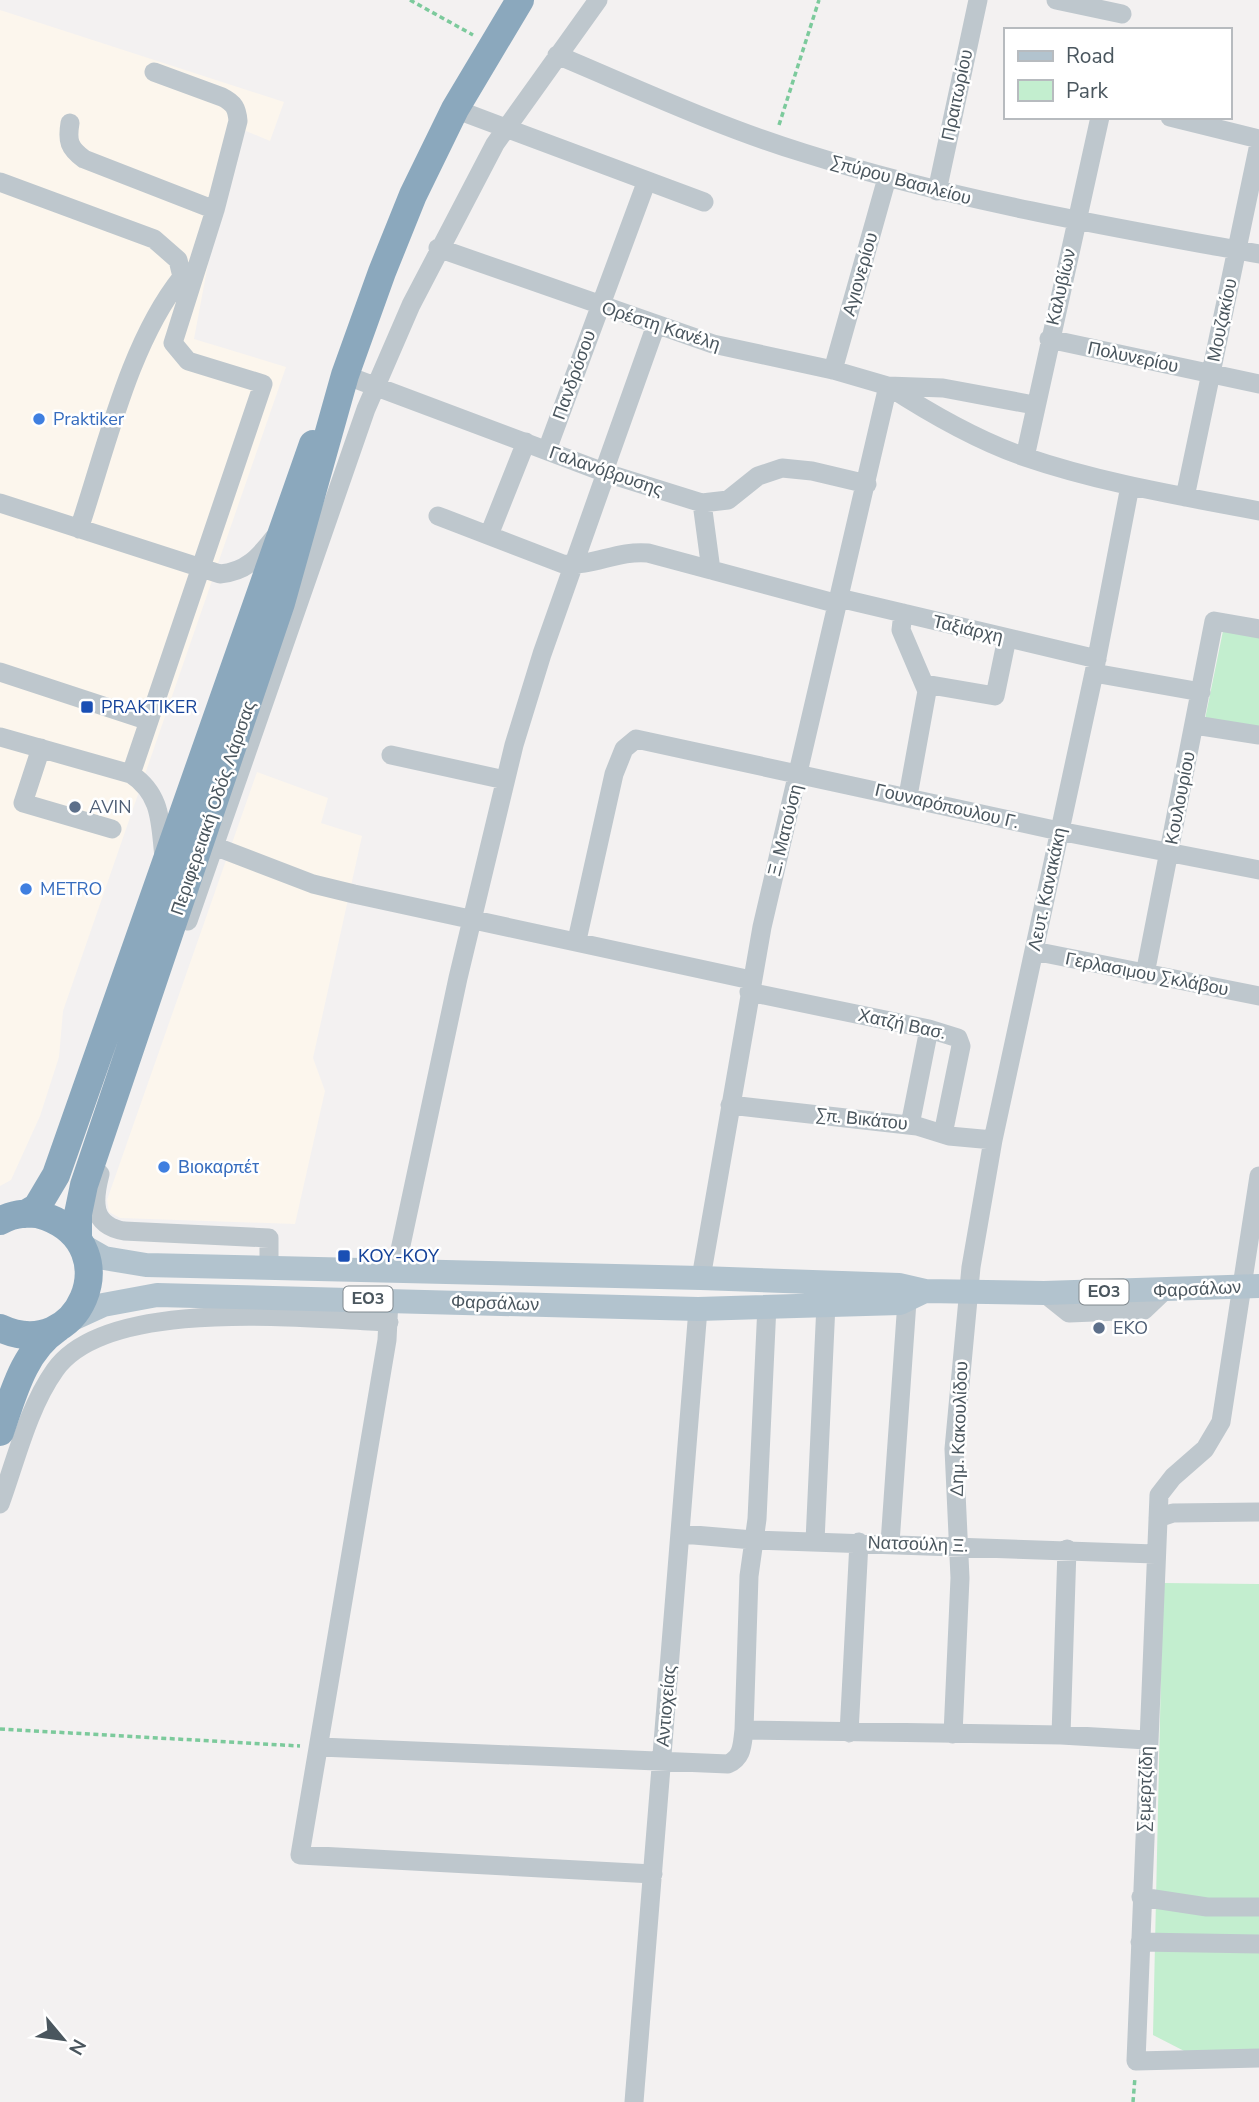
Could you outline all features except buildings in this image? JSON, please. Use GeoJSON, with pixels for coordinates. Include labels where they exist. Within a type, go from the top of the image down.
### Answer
{"type":"FeatureCollection","features":[{"type":"Feature","properties":{"kind":"highway","name":"Περιφερειακή Οδός Λάρισας"},"geometry":{"type":"LineString","coordinates":[[64,1324],[80,1307],[87,1291],[89,1273],[80,1242],[79,1200],[105,1139],[281,603],[345,375],[397,232],[455,109],[520,0]]}},
{"type":"Feature","properties":{"kind":"highway","name":"Περιφερειακή Οδός Λάρισας"},"geometry":{"type":"LineString","coordinates":[[12,1217],[37,1207],[56,1175],[303,467],[345,375]]}},
{"type":"Feature","properties":{"kind":"highway","name":"ΕΟ3"},"geometry":{"type":"LineString","coordinates":[[12,1217],[58,1221],[80,1242]]}},
{"type":"Feature","properties":{"kind":"highway","name":"ΕΟ3"},"geometry":{"type":"LineString","coordinates":[[0,1328],[27,1336],[64,1324]]}},
{"type":"Feature","properties":{"kind":"highway"},"geometry":{"type":"LineString","coordinates":[[0,1432],[29,1360],[42,1341],[64,1324]]}},
{"type":"Feature","properties":{"kind":"main road","name":"Φαρσάλων"},"geometry":{"type":"LineString","coordinates":[[80,1242],[104,1258],[132,1264],[899,1285],[916,1296]]}},
{"type":"Feature","properties":{"kind":"main road","name":"Φαρσάλων"},"geometry":{"type":"LineString","coordinates":[[64,1324],[103,1305],[148,1295],[389,1310],[698,1309],[826,1304],[967,1293],[1164,1291],[1249,1286]]}},
{"type":"Feature","properties":{"kind":"street"},"geometry":{"type":"LineString","coordinates":[[269,1268],[270,1238],[124,1231],[104,1224],[96,1215],[96,1189],[105,1139],[214,846],[375,386],[438,248],[505,128],[598,0]]}},
{"type":"Feature","properties":{"kind":"street","name":"Πραιτωρίου"},"geometry":{"type":"LineString","coordinates":[[937,191],[978,0]]}},
{"type":"Feature","properties":{"kind":"street"},"geometry":{"type":"LineString","coordinates":[[1056,0],[1122,15]]}},
{"type":"Feature","properties":{"kind":"street","name":"Σπύρου Βασιλείου"},"geometry":{"type":"LineString","coordinates":[[557,55],[774,144],[887,178],[1076,222],[1259,254]]}},
{"type":"Feature","properties":{"kind":"street"},"geometry":{"type":"LineString","coordinates":[[131,774],[263,384],[188,361],[173,343],[215,210],[238,121],[237,111],[232,103],[222,97],[154,72]]}},
{"type":"Feature","properties":{"kind":"street"},"geometry":{"type":"LineString","coordinates":[[455,109],[646,183],[704,202]]}},
{"type":"Feature","properties":{"kind":"street","name":"Καλυβίων"},"geometry":{"type":"LineString","coordinates":[[1025,457],[1034,405],[1100,119]]}},
{"type":"Feature","properties":{"kind":"street"},"geometry":{"type":"LineString","coordinates":[[1177,119],[1259,142]]}},
{"type":"Feature","properties":{"kind":"street"},"geometry":{"type":"LineString","coordinates":[[70,122],[67,139],[71,149],[84,159],[215,210]]}},
{"type":"Feature","properties":{"kind":"street","name":"Μουζακίου"},"geometry":{"type":"LineString","coordinates":[[1185,496],[1259,142]]}},
{"type":"Feature","properties":{"kind":"street","name":"Αγιονερίου"},"geometry":{"type":"LineString","coordinates":[[833,370],[887,178]]}},
{"type":"Feature","properties":{"kind":"street"},"geometry":{"type":"LineString","coordinates":[[0,182],[154,239],[178,260],[187,300]]}},
{"type":"Feature","properties":{"kind":"street","name":"Πανδρόσου"},"geometry":{"type":"LineString","coordinates":[[547,450],[646,183]]}},
{"type":"Feature","properties":{"kind":"street","name":"Ορέστη Κανέλη"},"geometry":{"type":"LineString","coordinates":[[438,248],[599,306],[724,347],[833,370],[888,386],[943,388],[1034,405]]}},
{"type":"Feature","properties":{"kind":"street"},"geometry":{"type":"LineString","coordinates":[[79,529],[142,344],[157,313],[182,276]]}},
{"type":"Feature","properties":{"kind":"street"},"geometry":{"type":"LineString","coordinates":[[400,1250],[505,780],[536,671],[656,325]]}},
{"type":"Feature","properties":{"kind":"street","name":"Πολυνερίου"},"geometry":{"type":"LineString","coordinates":[[1049,339],[1259,384]]}},
{"type":"Feature","properties":{"kind":"street","name":"Γαλανόβρυσης"},"geometry":{"type":"LineString","coordinates":[[345,375],[605,472],[702,503]]}},
{"type":"Feature","properties":{"kind":"street","name":"Ορέστη Κανέλη"},"geometry":{"type":"LineString","coordinates":[[888,386],[945,422],[1025,457],[1130,486],[1259,511]]}},
{"type":"Feature","properties":{"kind":"street","name":"Ξ. Ματούση"},"geometry":{"type":"LineString","coordinates":[[701,1278],[750,986],[888,386]]}},
{"type":"Feature","properties":{"kind":"street"},"geometry":{"type":"LineString","coordinates":[[489,535],[526,442]]}},
{"type":"Feature","properties":{"kind":"street"},"geometry":{"type":"LineString","coordinates":[[711,570],[702,503],[728,500],[758,476],[782,468],[812,471],[867,484]]}},
{"type":"Feature","properties":{"kind":"street","name":"Λευτ. Κανακάκη"},"geometry":{"type":"LineString","coordinates":[[967,1293],[993,1140],[1096,666],[1130,486]]}},
{"type":"Feature","properties":{"kind":"street"},"geometry":{"type":"LineString","coordinates":[[0,503],[220,574],[233,573],[248,566],[280,531]]}},
{"type":"Feature","properties":{"kind":"street"},"geometry":{"type":"LineString","coordinates":[[438,516],[573,565]]}},
{"type":"Feature","properties":{"kind":"street","name":"Ταξιάρχη"},"geometry":{"type":"LineString","coordinates":[[573,565],[635,552],[1007,638],[1096,666],[1201,692]]}},
{"type":"Feature","properties":{"kind":"street"},"geometry":{"type":"LineString","coordinates":[[903,613],[901,630],[925,684],[927,696],[908,796]]}},
{"type":"Feature","properties":{"kind":"street","name":"Κουλουρίου"},"geometry":{"type":"LineString","coordinates":[[1145,974],[1214,621],[1259,629]]}},
{"type":"Feature","properties":{"kind":"street"},"geometry":{"type":"LineString","coordinates":[[925,684],[995,696],[1007,638]]}},
{"type":"Feature","properties":{"kind":"street"},"geometry":{"type":"LineString","coordinates":[[0,672],[149,721]]}},
{"type":"Feature","properties":{"kind":"street"},"geometry":{"type":"LineString","coordinates":[[1195,725],[1259,735]]}},
{"type":"Feature","properties":{"kind":"street"},"geometry":{"type":"LineString","coordinates":[[0,737],[131,774],[146,784],[153,795],[165,864]]}},
{"type":"Feature","properties":{"kind":"street","name":"Γουναρόπουλου Γ."},"geometry":{"type":"LineString","coordinates":[[577,940],[614,774],[624,749],[636,739],[799,772],[1059,831],[1259,870]]}},
{"type":"Feature","properties":{"kind":"street"},"geometry":{"type":"LineString","coordinates":[[41,748],[23,803],[112,829]]}},
{"type":"Feature","properties":{"kind":"street"},"geometry":{"type":"LineString","coordinates":[[391,755],[505,780]]}},
{"type":"Feature","properties":{"kind":"street","name":"Χατζή Βασ."},"geometry":{"type":"LineString","coordinates":[[214,846],[313,884],[577,940],[750,986],[954,1035],[961,1046],[943,1134]]}},
{"type":"Feature","properties":{"kind":"street","name":"Γερλασιμου Σκλάβου"},"geometry":{"type":"LineString","coordinates":[[1034,951],[1259,996]]}},
{"type":"Feature","properties":{"kind":"street"},"geometry":{"type":"LineString","coordinates":[[910,1125],[929,1029]]}},
{"type":"Feature","properties":{"kind":"street","name":"Σπ. Βικάτου"},"geometry":{"type":"LineString","coordinates":[[730,1104],[910,1125],[943,1134],[993,1140]]}},
{"type":"Feature","properties":{"kind":"street","name":"Σεμερτζίδη"},"geometry":{"type":"LineString","coordinates":[[1259,1176],[1249,1286],[1221,1422],[1205,1449],[1162,1488],[1155,1554],[1136,2061],[1259,2058]]}},
{"type":"Feature","properties":{"kind":"street","name":"Δημ. Κακουλίδου"},"geometry":{"type":"LineString","coordinates":[[953,1734],[960,1592],[954,1449],[967,1293]]}},
{"type":"Feature","properties":{"kind":"street"},"geometry":{"type":"LineString","coordinates":[[890,1543],[916,1296]]}},
{"type":"Feature","properties":{"kind":"street"},"geometry":{"type":"LineString","coordinates":[[815,1541],[826,1304]]}},
{"type":"Feature","properties":{"kind":"street"},"geometry":{"type":"LineString","coordinates":[[320,1747],[728,1764],[741,1753],[749,1576],[757,1519],[767,1306]]}},
{"type":"Feature","properties":{"kind":"street","name":"Αντιοχείας"},"geometry":{"type":"LineString","coordinates":[[634,2102],[682,1534],[698,1309]]}},
{"type":"Feature","properties":{"kind":"street"},"geometry":{"type":"LineString","coordinates":[[0,1504],[46,1385],[67,1356],[99,1337],[133,1326],[176,1320],[389,1310],[320,1747],[300,1855],[653,1874]]}},
{"type":"Feature","properties":{"kind":"street"},"geometry":{"type":"LineString","coordinates":[[1158,1518],[1173,1513],[1259,1512]]}},
{"type":"Feature","properties":{"kind":"street","name":"Νατσούλη Ξ."},"geometry":{"type":"LineString","coordinates":[[682,1534],[1155,1554]]}},
{"type":"Feature","properties":{"kind":"street"},"geometry":{"type":"LineString","coordinates":[[849,1733],[859,1542]]}},
{"type":"Feature","properties":{"kind":"street"},"geometry":{"type":"LineString","coordinates":[[1061,1735],[1067,1549]]}},
{"type":"Feature","properties":{"kind":"street"},"geometry":{"type":"LineString","coordinates":[[744,1730],[1061,1735],[1147,1740]]}},
{"type":"Feature","properties":{"kind":"street"},"geometry":{"type":"LineString","coordinates":[[1141,1897],[1207,1907],[1259,1907]]}},
{"type":"Feature","properties":{"kind":"street"},"geometry":{"type":"LineString","coordinates":[[1140,1942],[1259,1944]]}},
{"type":"Feature","properties":{"kind":"path"},"geometry":{"type":"LineString","coordinates":[[410,0],[491,45]]}},
{"type":"Feature","properties":{"kind":"path"},"geometry":{"type":"LineString","coordinates":[[774,144],[819,0]]}},
{"type":"Feature","properties":{"kind":"path"},"geometry":{"type":"LineString","coordinates":[[0,1729],[320,1747]]}},
{"type":"Feature","properties":{"kind":"shaded area"},"geometry":{"type":"Polygon","coordinates":[[[0,10],[284,102],[270,141],[239,128],[214,232],[194,339],[286,367],[63,1011],[59,1057],[40,1116],[11,1180],[0,1186],[0,10]]]}},
{"type":"Feature","properties":{"kind":"shaded area"},"geometry":{"type":"Polygon","coordinates":[[[257,772],[328,798],[321,823],[362,836],[313,1058],[325,1091],[295,1224],[120,1218],[109,1212],[107,1200],[257,772]]]}},
{"type":"Feature","properties":{"kind":"green space"},"geometry":{"type":"Polygon","coordinates":[[[1224,626],[1259,633],[1259,727],[1205,719],[1224,626]]]}},
{"type":"Feature","properties":{"kind":"green space"},"geometry":{"type":"Polygon","coordinates":[[[1163,1583],[1259,1584],[1259,2055],[1190,2054],[1153,2035],[1163,1583]]]}},
{"type":"Feature","properties":{"kind":"place","name":"Praktiker"},"geometry":{"type":"Point","coordinates":[39,419]}},
{"type":"Feature","properties":{"kind":"place","name":"PRAKTIKER"},"geometry":{"type":"Point","coordinates":[87,707]}},
{"type":"Feature","properties":{"kind":"place","name":"AVIN"},"geometry":{"type":"Point","coordinates":[75,807]}},
{"type":"Feature","properties":{"kind":"place","name":"METRO"},"geometry":{"type":"Point","coordinates":[26,889]}},
{"type":"Feature","properties":{"kind":"place","name":"Βιοκαρπέτ"},"geometry":{"type":"Point","coordinates":[164,1167]}},
{"type":"Feature","properties":{"kind":"place","name":"ΚΟΥ-ΚΟΥ"},"geometry":{"type":"Point","coordinates":[344,1256]}},
{"type":"Feature","properties":{"kind":"place","name":"EKO"},"geometry":{"type":"Point","coordinates":[1099,1328]}}]}
